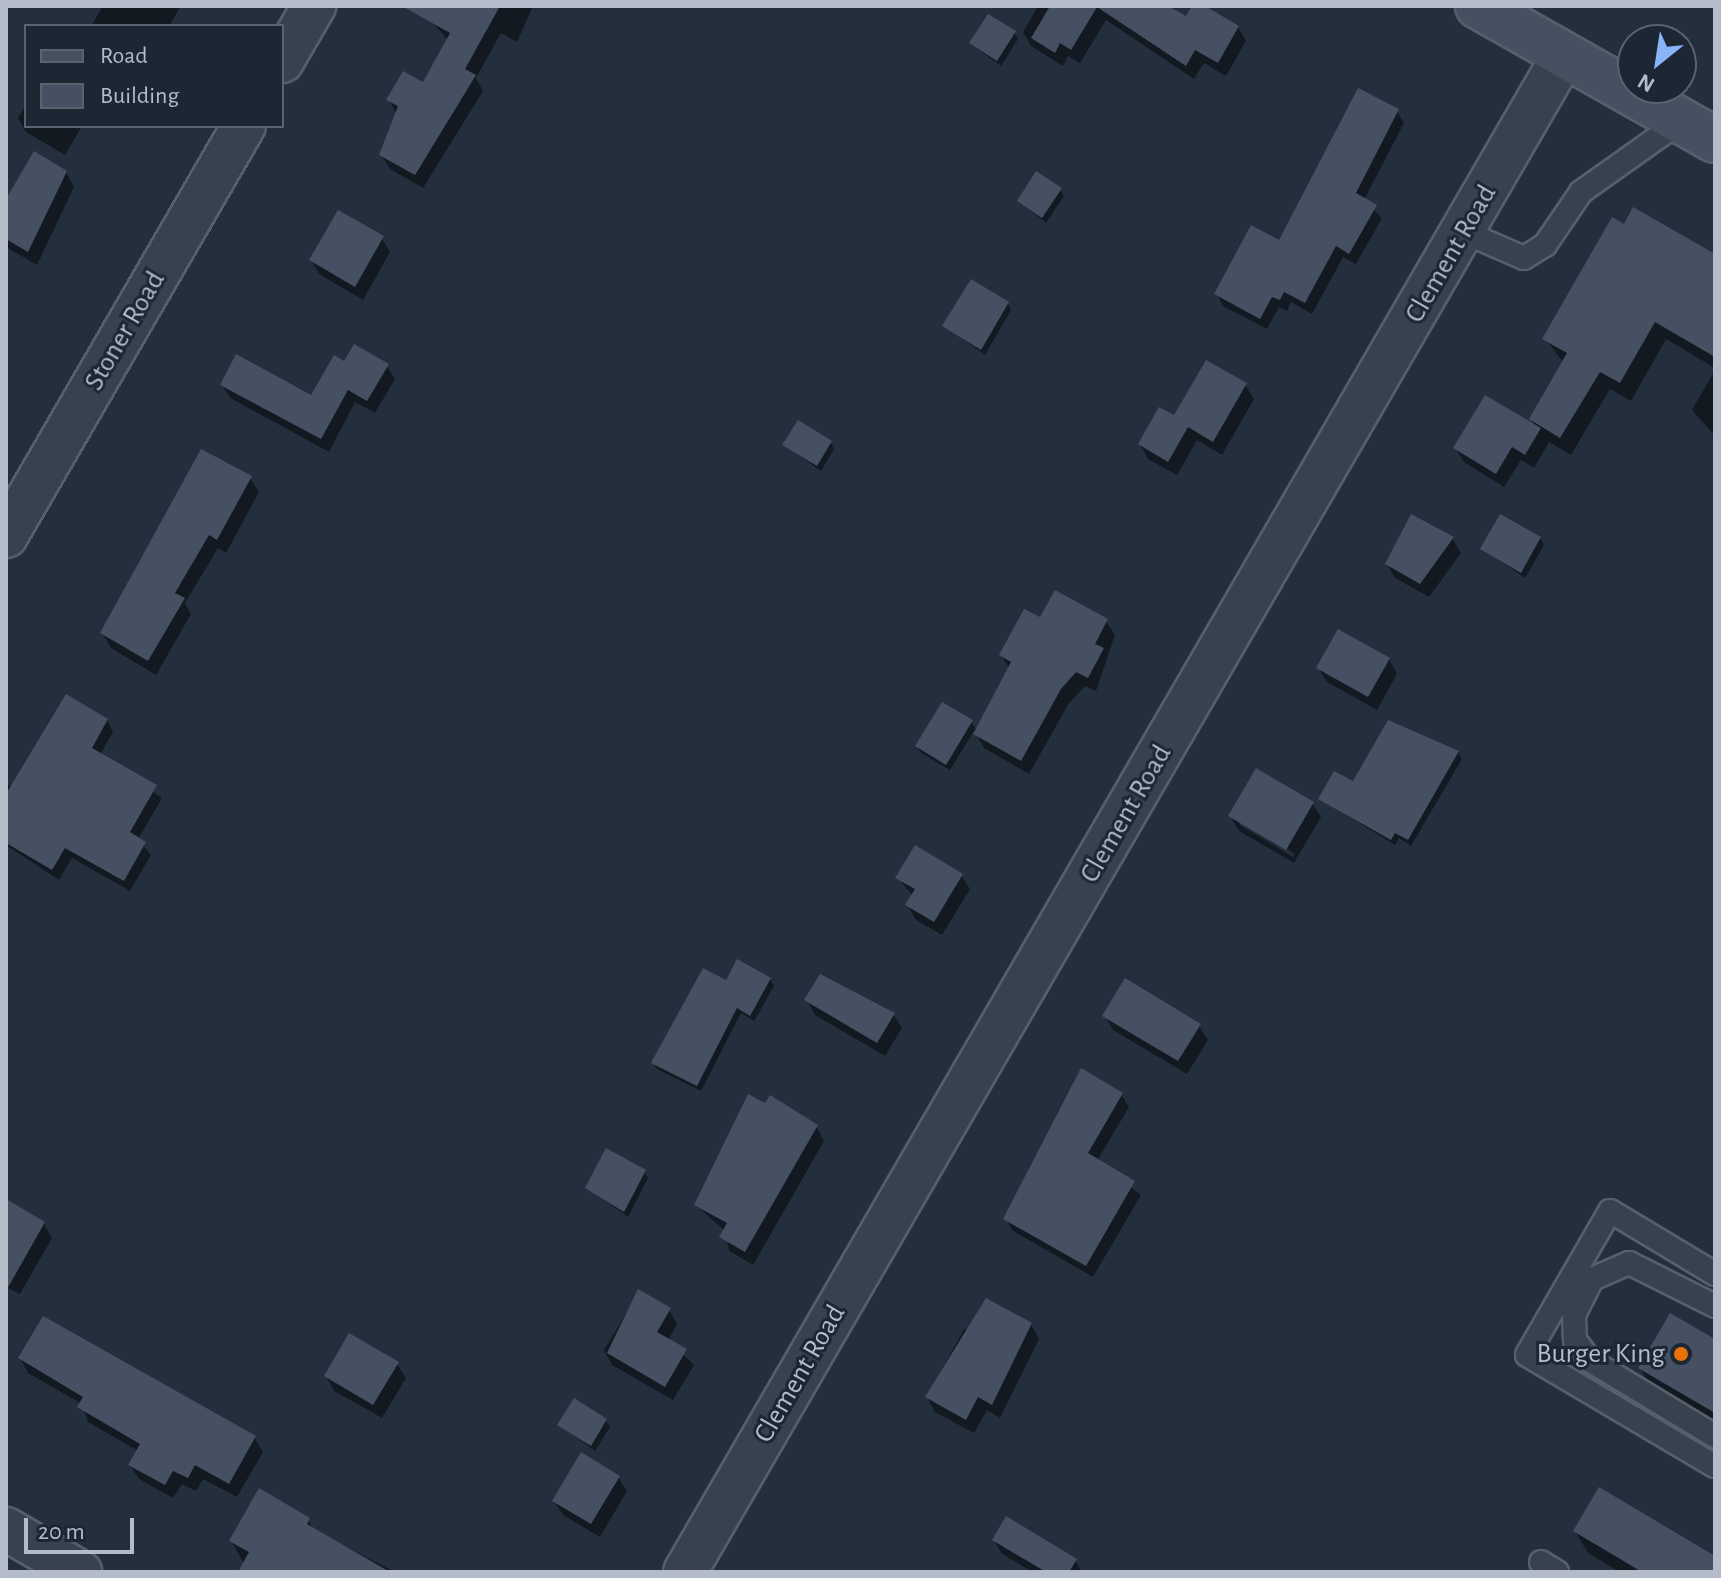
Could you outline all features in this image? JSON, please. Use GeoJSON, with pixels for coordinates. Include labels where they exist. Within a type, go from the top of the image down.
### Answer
{"type":"FeatureCollection","features":[{"type":"Feature","properties":{"kind":"street"},"geometry":{"type":"LineString","coordinates":[[284,58],[314,6]]}},
{"type":"Feature","properties":{"kind":"street"},"geometry":{"type":"LineString","coordinates":[[1478,6],[1698,131]]}},
{"type":"Feature","properties":{"kind":"street","name":"Clement Road"},"geometry":{"type":"LineString","coordinates":[[685,1572],[1564,55]]}},
{"type":"Feature","properties":{"kind":"street","name":"Stoner Road"},"geometry":{"type":"LineString","coordinates":[[6,536],[243,128]]}},
{"type":"Feature","properties":{"kind":"street"},"geometry":{"type":"LineString","coordinates":[[6,1529],[80,1572]]}},
{"type":"Feature","properties":{"kind":"lane"},"geometry":{"type":"LineString","coordinates":[[1464,232],[1524,258],[1545,245],[1581,192],[1698,131]]}},
{"type":"Feature","properties":{"kind":"lane"},"geometry":{"type":"LineString","coordinates":[[1715,1274],[1610,1211],[1527,1355],[1715,1466]]}},
{"type":"Feature","properties":{"kind":"lane"},"geometry":{"type":"LineString","coordinates":[[1715,1306],[1629,1263],[1592,1279],[1574,1315],[1575,1340],[1591,1361],[1715,1436]]}},
{"type":"Feature","properties":{"kind":"building"},"geometry":{"type":"Polygon","coordinates":[[[402,6],[500,6],[465,69],[476,75],[415,175],[379,155],[398,106],[386,100],[403,71],[423,82],[450,33],[402,6]]]}},
{"type":"Feature","properties":{"kind":"building"},"geometry":{"type":"Polygon","coordinates":[[[1050,6],[1168,6],[1186,16],[1192,6],[1205,6],[1239,26],[1218,63],[1195,50],[1186,66],[1097,7],[1071,50],[1060,43],[1055,53],[1031,38],[1050,6]]]}},
{"type":"Feature","properties":{"kind":"building"},"geometry":{"type":"Polygon","coordinates":[[[988,14],[1016,31],[997,61],[969,43],[988,14]]]}},
{"type":"Feature","properties":{"kind":"building"},"geometry":{"type":"Polygon","coordinates":[[[1358,88],[1399,109],[1356,193],[1377,205],[1349,254],[1336,246],[1305,303],[1284,292],[1280,300],[1272,297],[1260,319],[1214,294],[1251,225],[1279,240],[1358,88]]]}},
{"type":"Feature","properties":{"kind":"building"},"geometry":{"type":"Polygon","coordinates":[[[34,151],[67,171],[28,252],[6,239],[6,199],[34,151]]]}},
{"type":"Feature","properties":{"kind":"building"},"geometry":{"type":"Polygon","coordinates":[[[1036,171],[1062,188],[1042,218],[1017,201],[1036,171]]]}},
{"type":"Feature","properties":{"kind":"building"},"geometry":{"type":"Polygon","coordinates":[[[1633,207],[1715,254],[1715,357],[1655,322],[1620,383],[1600,372],[1560,438],[1529,419],[1567,353],[1542,339],[1612,217],[1624,224],[1633,207]]]}},
{"type":"Feature","properties":{"kind":"building"},"geometry":{"type":"Polygon","coordinates":[[[338,210],[384,236],[355,287],[309,260],[338,210]]]}},
{"type":"Feature","properties":{"kind":"building"},"geometry":{"type":"Polygon","coordinates":[[[971,279],[1009,302],[981,350],[942,326],[971,279]]]}},
{"type":"Feature","properties":{"kind":"building"},"geometry":{"type":"Polygon","coordinates":[[[354,344],[389,364],[367,401],[348,390],[321,439],[220,385],[236,354],[311,395],[334,355],[344,361],[354,344]]]}},
{"type":"Feature","properties":{"kind":"building"},"geometry":{"type":"Polygon","coordinates":[[[1206,360],[1247,383],[1213,442],[1188,427],[1168,462],[1138,444],[1159,407],[1174,415],[1206,360]]]}},
{"type":"Feature","properties":{"kind":"building"},"geometry":{"type":"Polygon","coordinates":[[[1485,395],[1541,428],[1525,455],[1512,447],[1496,474],[1453,448],[1485,395]]]}},
{"type":"Feature","properties":{"kind":"building"},"geometry":{"type":"Polygon","coordinates":[[[798,420],[832,441],[817,466],[782,445],[798,420]]]}},
{"type":"Feature","properties":{"kind":"building"},"geometry":{"type":"Polygon","coordinates":[[[201,449],[252,476],[217,540],[209,535],[175,593],[185,598],[148,661],[100,633],[201,449]]]}},
{"type":"Feature","properties":{"kind":"building"},"geometry":{"type":"Polygon","coordinates":[[[1411,514],[1454,537],[1420,584],[1385,564],[1411,514]]]}},
{"type":"Feature","properties":{"kind":"building"},"geometry":{"type":"Polygon","coordinates":[[[1500,514],[1541,537],[1521,573],[1480,549],[1500,514]]]}},
{"type":"Feature","properties":{"kind":"building"},"geometry":{"type":"Polygon","coordinates":[[[1055,590],[1108,619],[1095,644],[1104,648],[1088,678],[1076,672],[1061,689],[1021,761],[973,734],[1011,662],[999,655],[1024,609],[1040,617],[1055,590]]]}},
{"type":"Feature","properties":{"kind":"building"},"geometry":{"type":"Polygon","coordinates":[[[1338,629],[1390,658],[1368,697],[1316,668],[1338,629]]]}},
{"type":"Feature","properties":{"kind":"building"},"geometry":{"type":"Polygon","coordinates":[[[66,694],[108,719],[92,748],[157,785],[130,832],[146,842],[124,881],[65,848],[52,870],[6,843],[6,794],[66,694]]]}},
{"type":"Feature","properties":{"kind":"building"},"geometry":{"type":"Polygon","coordinates":[[[942,702],[973,720],[946,765],[915,746],[942,702]]]}},
{"type":"Feature","properties":{"kind":"building"},"geometry":{"type":"Polygon","coordinates":[[[1388,720],[1459,751],[1408,840],[1395,833],[1391,840],[1318,799],[1334,771],[1353,781],[1388,720]]]}},
{"type":"Feature","properties":{"kind":"building"},"geometry":{"type":"Polygon","coordinates":[[[1256,768],[1314,802],[1286,850],[1228,816],[1256,768]]]}},
{"type":"Feature","properties":{"kind":"building"},"geometry":{"type":"Polygon","coordinates":[[[915,845],[963,874],[934,922],[905,905],[915,889],[895,878],[915,845]]]}},
{"type":"Feature","properties":{"kind":"building"},"geometry":{"type":"Polygon","coordinates":[[[737,959],[771,978],[750,1016],[737,1008],[697,1086],[651,1063],[703,968],[726,980],[737,959]]]}},
{"type":"Feature","properties":{"kind":"building"},"geometry":{"type":"Polygon","coordinates":[[[820,974],[895,1013],[877,1043],[804,1000],[820,974]]]}},
{"type":"Feature","properties":{"kind":"building"},"geometry":{"type":"Polygon","coordinates":[[[1125,978],[1201,1024],[1178,1061],[1102,1016],[1125,978]]]}},
{"type":"Feature","properties":{"kind":"building"},"geometry":{"type":"Polygon","coordinates":[[[1081,1068],[1123,1093],[1088,1153],[1135,1181],[1086,1266],[1003,1219],[1081,1068]]]}},
{"type":"Feature","properties":{"kind":"building"},"geometry":{"type":"Polygon","coordinates":[[[748,1094],[765,1103],[770,1095],[818,1125],[745,1252],[719,1237],[727,1223],[694,1205],[748,1094]]]}},
{"type":"Feature","properties":{"kind":"building"},"geometry":{"type":"Polygon","coordinates":[[[606,1148],[646,1170],[624,1212],[585,1188],[606,1148]]]}},
{"type":"Feature","properties":{"kind":"building"},"geometry":{"type":"Polygon","coordinates":[[[6,1199],[45,1222],[6,1291],[6,1199]]]}},
{"type":"Feature","properties":{"kind":"building"},"geometry":{"type":"Polygon","coordinates":[[[638,1289],[671,1308],[657,1332],[687,1349],[665,1387],[607,1353],[638,1289]]]}},
{"type":"Feature","properties":{"kind":"building"},"geometry":{"type":"Polygon","coordinates":[[[986,1298],[1032,1323],[992,1405],[978,1397],[966,1420],[925,1397],[986,1298]]]}},
{"type":"Feature","properties":{"kind":"building","name":"Burger King"},"geometry":{"type":"Polygon","coordinates":[[[1670,1313],[1715,1339],[1715,1413],[1638,1368],[1670,1313]]]}},
{"type":"Feature","properties":{"kind":"building"},"geometry":{"type":"Polygon","coordinates":[[[43,1316],[256,1436],[229,1484],[195,1465],[188,1478],[173,1471],[165,1485],[128,1465],[140,1444],[77,1407],[83,1397],[18,1358],[43,1316]]]}},
{"type":"Feature","properties":{"kind":"building"},"geometry":{"type":"Polygon","coordinates":[[[349,1333],[399,1362],[373,1405],[324,1376],[349,1333]]]}},
{"type":"Feature","properties":{"kind":"building"},"geometry":{"type":"Polygon","coordinates":[[[574,1398],[607,1419],[591,1446],[557,1425],[574,1398]]]}},
{"type":"Feature","properties":{"kind":"building"},"geometry":{"type":"Polygon","coordinates":[[[581,1452],[620,1476],[591,1524],[552,1501],[581,1452]]]}},
{"type":"Feature","properties":{"kind":"building"},"geometry":{"type":"Polygon","coordinates":[[[1599,1487],[1715,1556],[1715,1572],[1642,1572],[1573,1531],[1599,1487]]]}},
{"type":"Feature","properties":{"kind":"building"},"geometry":{"type":"Polygon","coordinates":[[[259,1488],[310,1518],[307,1524],[390,1572],[238,1572],[249,1552],[229,1541],[259,1488]]]}},
{"type":"Feature","properties":{"kind":"building"},"geometry":{"type":"Polygon","coordinates":[[[1006,1516],[1077,1559],[1069,1572],[1046,1572],[992,1540],[1006,1516]]]}},
{"type":"Feature","properties":{"kind":"place","name":"Burger King"},"geometry":{"type":"Point","coordinates":[1681,1354]}}]}
